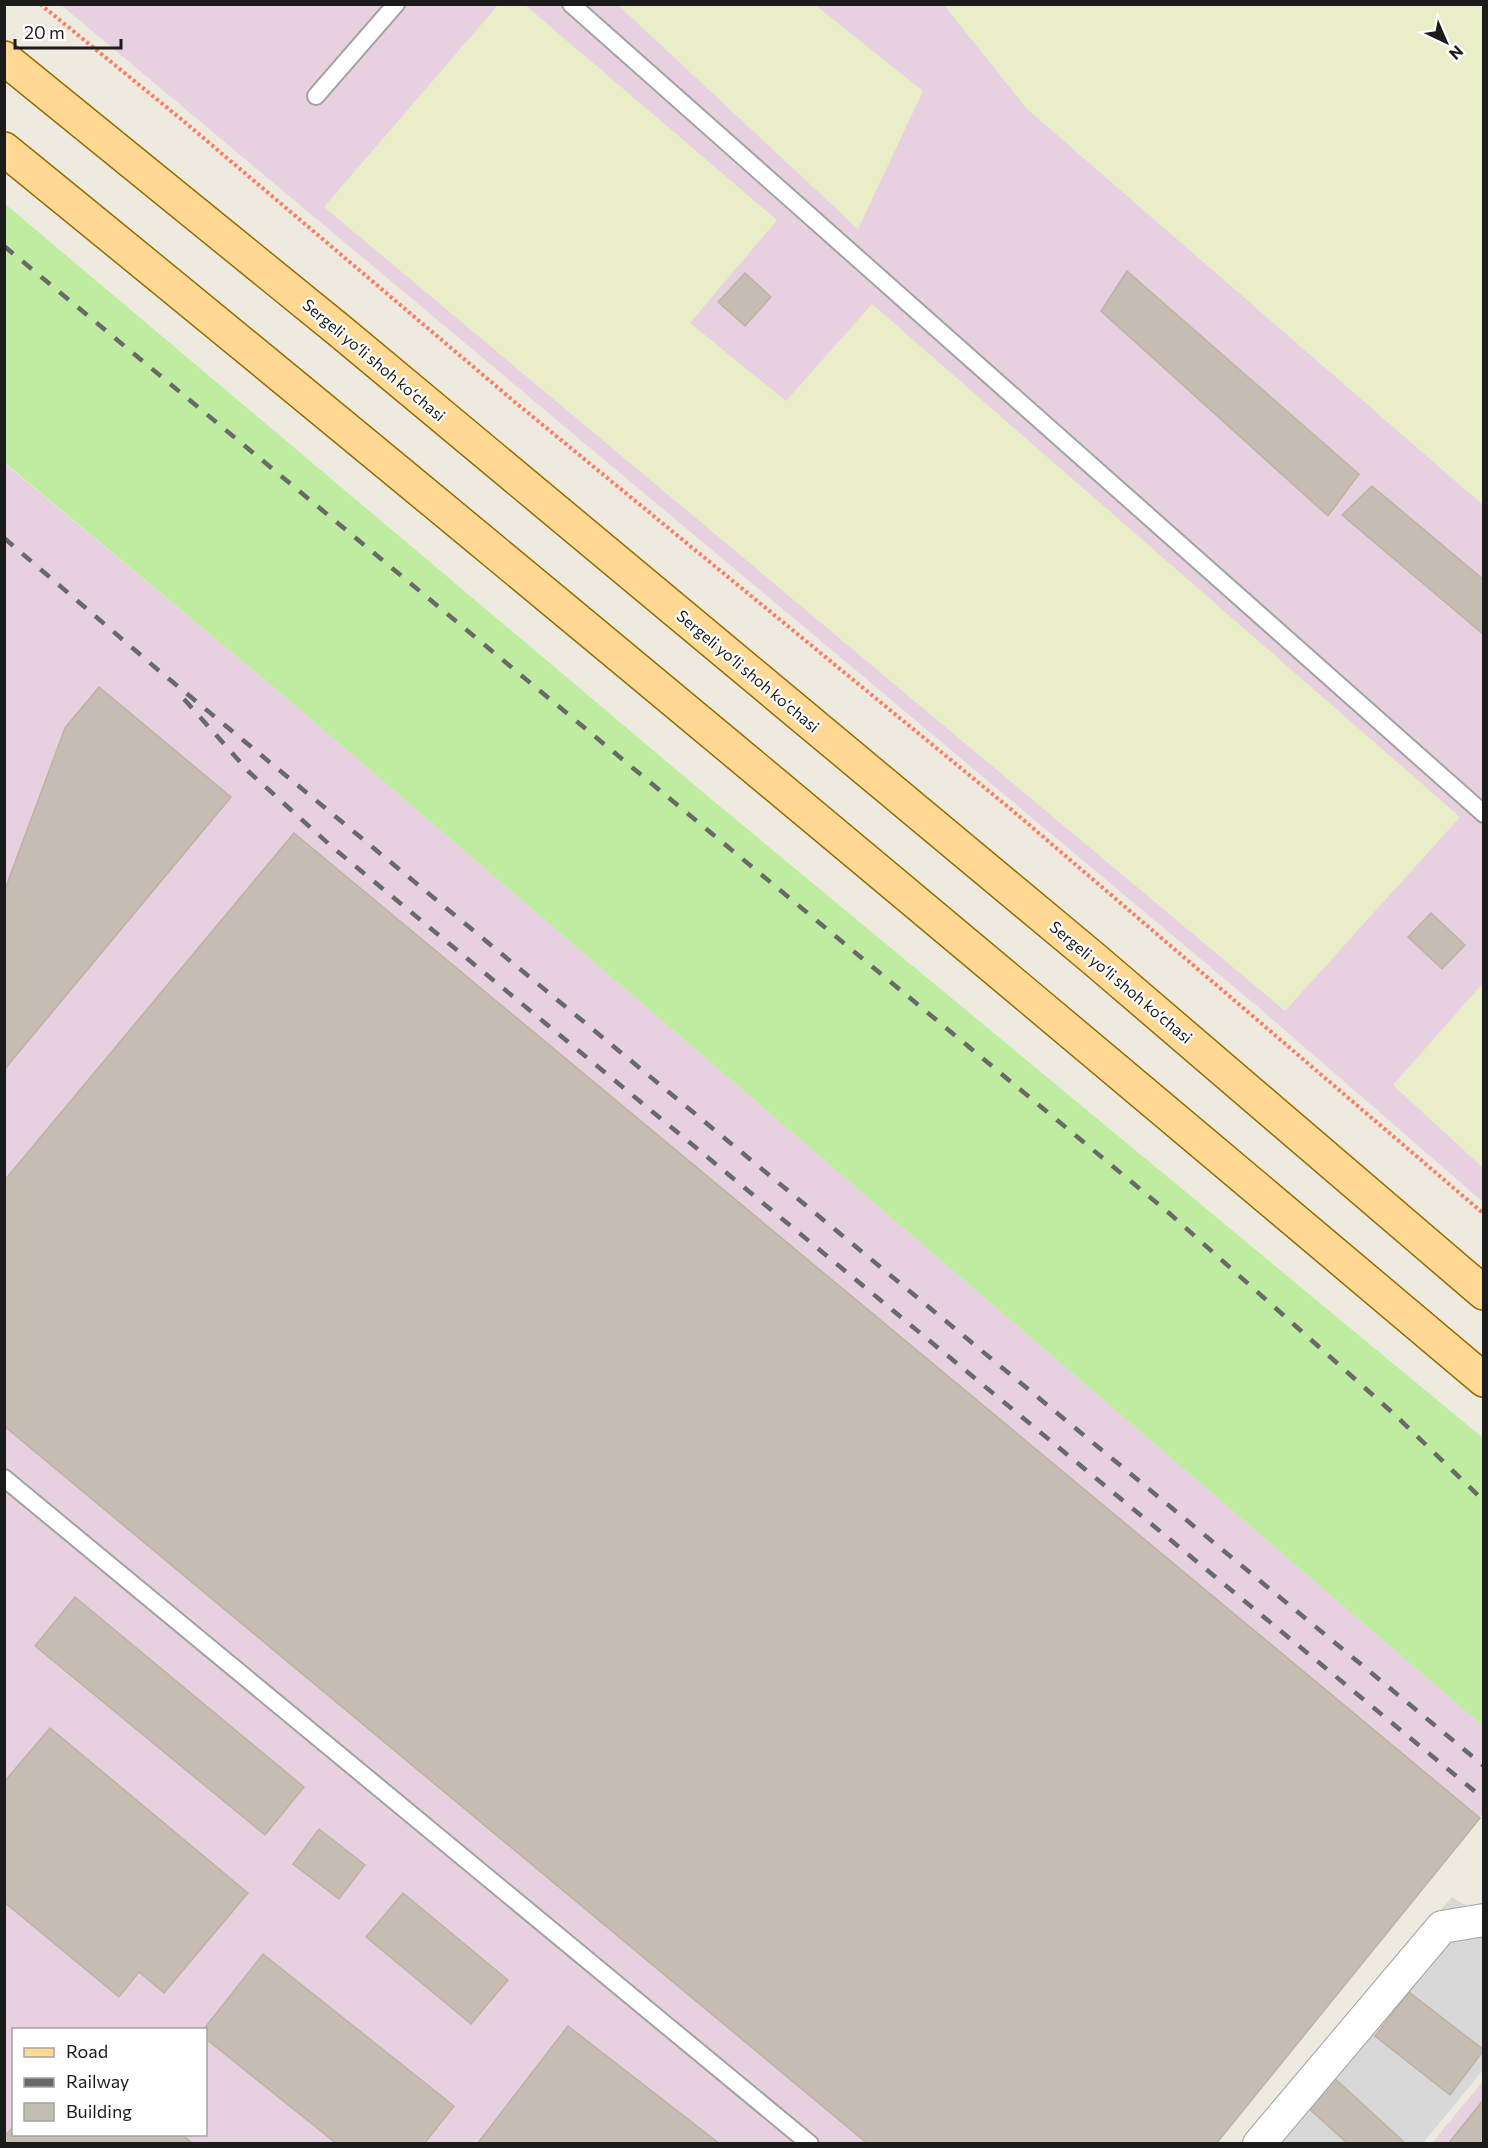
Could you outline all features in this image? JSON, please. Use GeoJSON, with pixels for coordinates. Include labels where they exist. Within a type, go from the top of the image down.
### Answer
{"type":"FeatureCollection","features":[{"type":"Feature","properties":{"kind":"main road","name":"Sergeli yo‘li shoh ko‘chasi"},"geometry":{"type":"LineString","coordinates":[[4,58],[340,331],[1085,952],[1484,1293]]}},
{"type":"Feature","properties":{"kind":"main road"},"geometry":{"type":"LineString","coordinates":[[4,149],[293,384],[1028,995],[1484,1380]]}},
{"type":"Feature","properties":{"kind":"street"},"geometry":{"type":"LineString","coordinates":[[1259,2144],[1442,1927],[1484,1920]]}},
{"type":"Feature","properties":{"kind":"lane"},"geometry":{"type":"LineString","coordinates":[[316,96],[396,4]]}},
{"type":"Feature","properties":{"kind":"lane"},"geometry":{"type":"LineString","coordinates":[[571,4],[1482,810]]}},
{"type":"Feature","properties":{"kind":"lane"},"geometry":{"type":"LineString","coordinates":[[4,1479],[810,2144]]}},
{"type":"Feature","properties":{"kind":"path"},"geometry":{"type":"LineString","coordinates":[[40,4],[181,119],[525,411],[1013,811],[1484,1214]]}},
{"type":"Feature","properties":{"kind":"shaded area"},"geometry":{"type":"Polygon","coordinates":[[[61,5],[1483,5],[1483,1202],[1264,1012],[61,5]]]}},
{"type":"Feature","properties":{"kind":"shaded area"},"geometry":{"type":"Polygon","coordinates":[[[4,463],[297,707],[1483,1726],[1483,1813],[1216,2143],[5,2143],[4,463]]]}},
{"type":"Feature","properties":{"kind":"shaded area"},"geometry":{"type":"Polygon","coordinates":[[[1452,1897],[1483,1916],[1483,2070],[1423,2143],[1239,2144],[1452,1897]]]}},
{"type":"Feature","properties":{"kind":"shaded area"},"geometry":{"type":"Polygon","coordinates":[[[1483,2081],[1483,2143],[1432,2143],[1483,2081]]]}},
{"type":"Feature","properties":{"kind":"green space"},"geometry":{"type":"Polygon","coordinates":[[[498,5],[525,5],[777,220],[690,323],[786,401],[872,304],[1460,817],[1285,1011],[324,207],[498,5]]]}},
{"type":"Feature","properties":{"kind":"green space"},"geometry":{"type":"Polygon","coordinates":[[[618,5],[815,5],[923,91],[858,229],[618,5]]]}},
{"type":"Feature","properties":{"kind":"green space"},"geometry":{"type":"Polygon","coordinates":[[[944,5],[1483,5],[1483,505],[1027,109],[944,5]]]}},
{"type":"Feature","properties":{"kind":"green space"},"geometry":{"type":"Polygon","coordinates":[[[4,203],[711,799],[1483,1438],[1483,1726],[297,707],[5,463],[4,203]]]}},
{"type":"Feature","properties":{"kind":"green space"},"geometry":{"type":"Polygon","coordinates":[[[1483,983],[1483,1168],[1393,1085],[1483,983]]]}},
{"type":"Feature","properties":{"kind":"building"},"geometry":{"type":"Polygon","coordinates":[[[1127,271],[1359,474],[1328,516],[1101,311],[1127,271]]]}},
{"type":"Feature","properties":{"kind":"building"},"geometry":{"type":"Polygon","coordinates":[[[745,273],[771,297],[745,326],[718,302],[745,273]]]}},
{"type":"Feature","properties":{"kind":"building"},"geometry":{"type":"Polygon","coordinates":[[[1372,486],[1484,580],[1484,635],[1342,515],[1372,486]]]}},
{"type":"Feature","properties":{"kind":"building"},"geometry":{"type":"Polygon","coordinates":[[[99,687],[231,797],[4,1070],[4,892],[65,728],[99,687]]]}},
{"type":"Feature","properties":{"kind":"building"},"geometry":{"type":"Polygon","coordinates":[[[294,833],[1480,1818],[1216,2144],[868,2144],[4,1426],[4,1181],[294,833]]]}},
{"type":"Feature","properties":{"kind":"building"},"geometry":{"type":"Polygon","coordinates":[[[1431,913],[1465,945],[1442,969],[1408,937],[1431,913]]]}},
{"type":"Feature","properties":{"kind":"building"},"geometry":{"type":"Polygon","coordinates":[[[75,1597],[304,1787],[265,1835],[35,1646],[75,1597]]]}},
{"type":"Feature","properties":{"kind":"building"},"geometry":{"type":"Polygon","coordinates":[[[50,1728],[248,1893],[164,1993],[139,1972],[119,1997],[4,1902],[4,1782],[50,1728]]]}},
{"type":"Feature","properties":{"kind":"building"},"geometry":{"type":"Polygon","coordinates":[[[319,1829],[365,1865],[339,1899],[293,1864],[319,1829]]]}},
{"type":"Feature","properties":{"kind":"building"},"geometry":{"type":"Polygon","coordinates":[[[403,1893],[508,1980],[471,2024],[366,1937],[403,1893]]]}},
{"type":"Feature","properties":{"kind":"building"},"geometry":{"type":"Polygon","coordinates":[[[263,1954],[454,2106],[424,2144],[337,2144],[207,2040],[207,2028],[205,2028],[263,1954]]]}},
{"type":"Feature","properties":{"kind":"building"},"geometry":{"type":"Polygon","coordinates":[[[1409,1992],[1484,2050],[1450,2095],[1375,2036],[1409,1992]]]}},
{"type":"Feature","properties":{"kind":"building"},"geometry":{"type":"Polygon","coordinates":[[[568,2026],[720,2144],[477,2144],[568,2026]]]}},
{"type":"Feature","properties":{"kind":"building"},"geometry":{"type":"Polygon","coordinates":[[[1331,2075],[1403,2141],[1400,2144],[1348,2144],[1305,2105],[1331,2075]]]}},
{"type":"Feature","properties":{"kind":"building"},"geometry":{"type":"Polygon","coordinates":[[[1484,2099],[1484,2144],[1448,2144],[1484,2099]]]}},
{"type":"Feature","properties":{"kind":"building"},"geometry":{"type":"Polygon","coordinates":[[[12,2128],[12,2136],[184,2136],[193,2144],[4,2144],[4,2137],[12,2128]]]}},
{"type":"Feature","properties":{"kind":"railway"},"geometry":{"type":"LineString","coordinates":[[4,246],[1169,1213],[1393,1413],[1484,1501]]}},
{"type":"Feature","properties":{"kind":"railway"},"geometry":{"type":"LineString","coordinates":[[4,538],[157,669],[1484,1766]]}},
{"type":"Feature","properties":{"kind":"railway"},"geometry":{"type":"LineString","coordinates":[[184,699],[249,772],[331,846],[1484,1799]]}}]}
